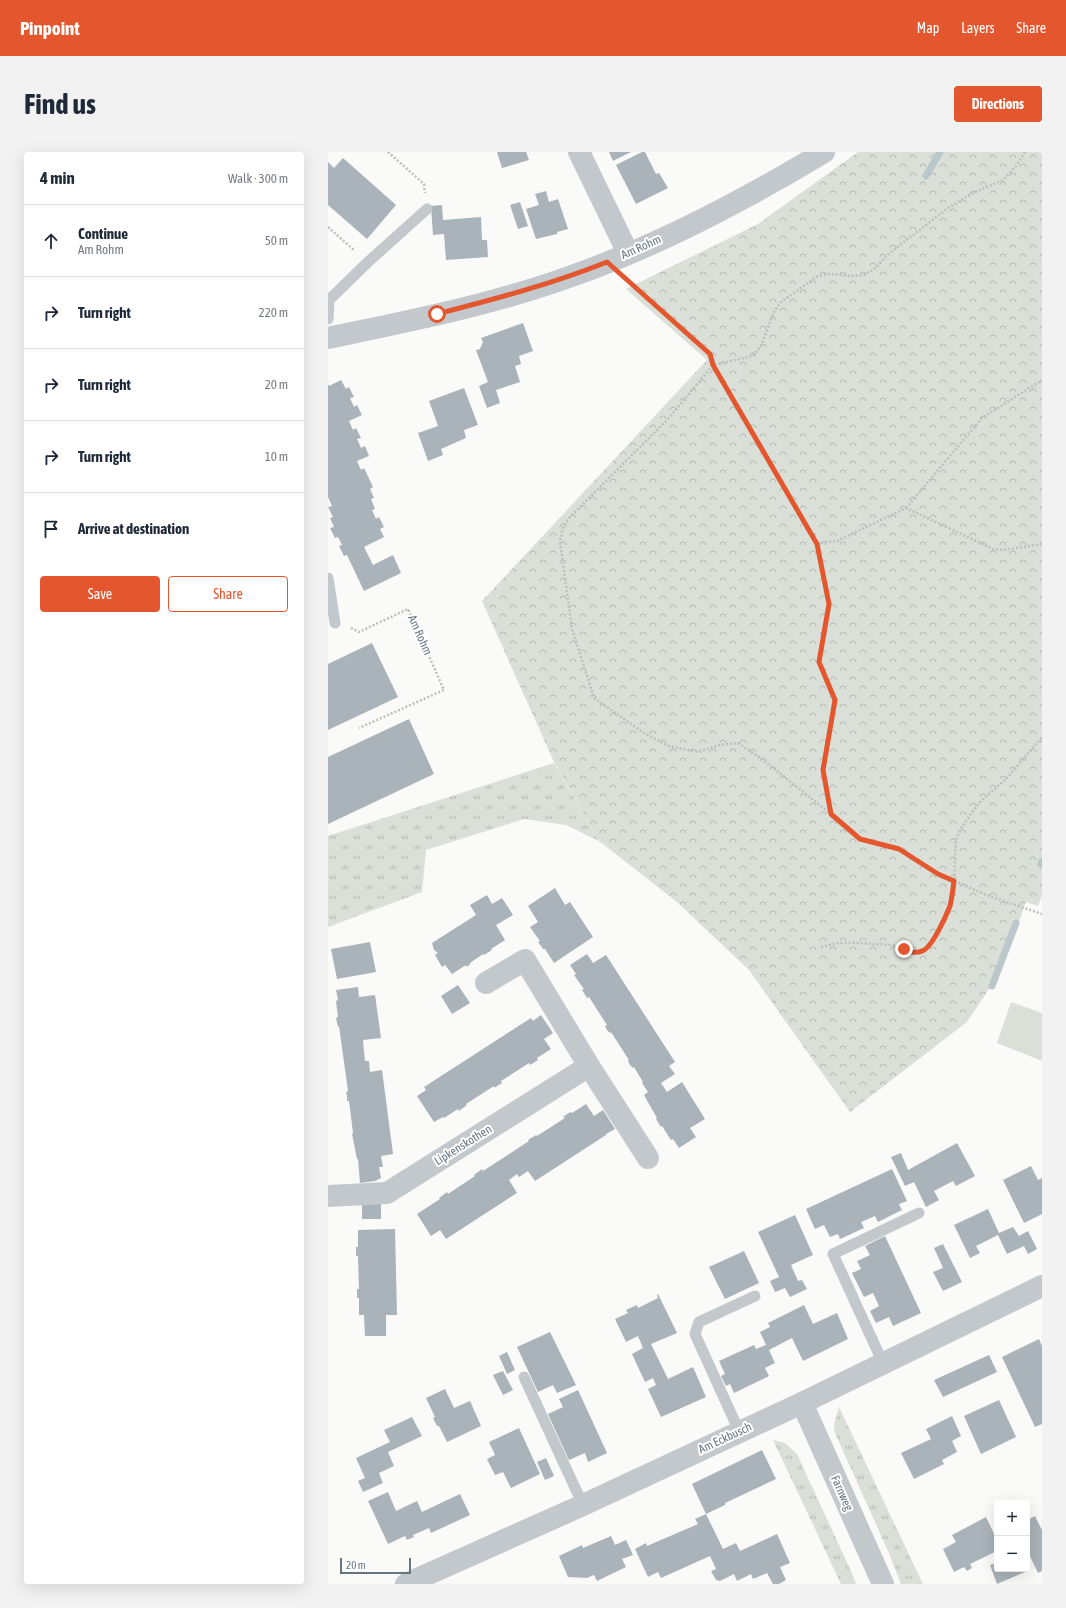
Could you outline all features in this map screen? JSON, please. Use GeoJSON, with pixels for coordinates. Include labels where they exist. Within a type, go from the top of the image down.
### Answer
{"type":"FeatureCollection","features":[{"type":"Feature","properties":{"kind":"street"},"geometry":{"type":"LineString","coordinates":[[579,152],[628,254]]}},
{"type":"Feature","properties":{"kind":"street","name":"Am Rohm"},"geometry":{"type":"LineString","coordinates":[[328,338],[437,314],[507,296],[569,277],[628,254],[706,219],[772,184],[824,152]]}},
{"type":"Feature","properties":{"kind":"street"},"geometry":{"type":"LineString","coordinates":[[486,983],[525,960],[588,1066],[648,1158]]}},
{"type":"Feature","properties":{"kind":"street","name":"Lipkenskothen"},"geometry":{"type":"LineString","coordinates":[[328,1196],[387,1193],[588,1066]]}},
{"type":"Feature","properties":{"kind":"street","name":"Am Eckbusch"},"geometry":{"type":"LineString","coordinates":[[406,1584],[583,1505],[802,1402],[1042,1286]]}},
{"type":"Feature","properties":{"kind":"street","name":"Farnweg"},"geometry":{"type":"LineString","coordinates":[[802,1402],[883,1584]]}},
{"type":"Feature","properties":{"kind":"lane"},"geometry":{"type":"LineString","coordinates":[[328,319],[329,300],[368,262],[427,209]]}},
{"type":"Feature","properties":{"kind":"lane"},"geometry":{"type":"LineString","coordinates":[[328,578],[335,623]]}},
{"type":"Feature","properties":{"kind":"lane"},"geometry":{"type":"LineString","coordinates":[[883,1363],[833,1254],[919,1213]]}},
{"type":"Feature","properties":{"kind":"lane"},"geometry":{"type":"LineString","coordinates":[[739,1431],[695,1334],[699,1322],[755,1296]]}},
{"type":"Feature","properties":{"kind":"lane"},"geometry":{"type":"LineString","coordinates":[[524,1377],[583,1505]]}},
{"type":"Feature","properties":{"kind":"path"},"geometry":{"type":"LineString","coordinates":[[388,152],[424,184],[427,209]]}},
{"type":"Feature","properties":{"kind":"path"},"geometry":{"type":"LineString","coordinates":[[1025,152],[1017,165],[1003,180],[975,192],[948,208],[864,275],[852,276],[829,274],[816,277],[781,302],[774,312],[761,346],[753,356],[713,365],[669,418],[584,501],[569,518],[563,528],[560,542],[572,629],[594,698],[644,733],[669,746],[698,752],[719,745],[738,743],[762,759],[860,839],[899,849],[938,874],[990,896],[1042,914]]}},
{"type":"Feature","properties":{"kind":"path"},"geometry":{"type":"LineString","coordinates":[[328,227],[368,262]]}},
{"type":"Feature","properties":{"kind":"path"},"geometry":{"type":"LineString","coordinates":[[607,262],[710,354],[713,365],[817,544],[829,604],[819,662],[835,700],[823,770],[831,814]]}},
{"type":"Feature","properties":{"kind":"path"},"geometry":{"type":"LineString","coordinates":[[817,544],[837,541],[906,508],[982,418],[1042,380]]}},
{"type":"Feature","properties":{"kind":"path"},"geometry":{"type":"LineString","coordinates":[[906,508],[993,549],[1004,550],[1042,544]]}},
{"type":"Feature","properties":{"kind":"path","name":"Am Rohm"},"geometry":{"type":"LineString","coordinates":[[335,623],[359,632],[408,610],[444,690],[360,728]]}},
{"type":"Feature","properties":{"kind":"path"},"geometry":{"type":"LineString","coordinates":[[821,946],[839,944],[892,944],[913,953],[923,951],[928,947],[950,906],[954,881],[956,840],[960,830],[981,801],[1007,778],[1042,737]]}},
{"type":"Feature","properties":{"kind":"green space"},"geometry":{"type":"Polygon","coordinates":[[[858,152],[1042,152],[1042,896],[1038,906],[1026,902],[1001,971],[967,1022],[850,1112],[749,970],[677,902],[599,841],[554,762],[482,601],[707,360],[626,289],[758,224],[858,152]]]}},
{"type":"Feature","properties":{"kind":"green space"},"geometry":{"type":"Polygon","coordinates":[[[554,763],[599,841],[566,825],[524,819],[426,850],[422,892],[328,927],[328,836],[554,763]]]}},
{"type":"Feature","properties":{"kind":"green space"},"geometry":{"type":"Polygon","coordinates":[[[1011,1002],[1042,1013],[1042,1061],[997,1043],[1011,1002]]]}},
{"type":"Feature","properties":{"kind":"green space"},"geometry":{"type":"Polygon","coordinates":[[[839,1407],[923,1584],[901,1584],[888,1551],[835,1433],[834,1425],[839,1407]]]}},
{"type":"Feature","properties":{"kind":"green space"},"geometry":{"type":"Polygon","coordinates":[[[773,1440],[785,1443],[797,1454],[856,1584],[841,1584],[773,1440]]]}},
{"type":"Feature","properties":{"kind":"building"},"geometry":{"type":"Polygon","coordinates":[[[497,152],[526,152],[529,160],[502,168],[497,152]]]}},
{"type":"Feature","properties":{"kind":"building"},"geometry":{"type":"Polygon","coordinates":[[[609,152],[631,152],[613,161],[609,152]]]}},
{"type":"Feature","properties":{"kind":"building"},"geometry":{"type":"Polygon","coordinates":[[[642,152],[645,152],[656,174],[659,173],[668,188],[636,204],[616,165],[642,152]]]}},
{"type":"Feature","properties":{"kind":"building"},"geometry":{"type":"Polygon","coordinates":[[[343,158],[396,205],[367,239],[328,205],[328,162],[334,168],[343,158]]]}},
{"type":"Feature","properties":{"kind":"building"},"geometry":{"type":"Polygon","coordinates":[[[546,191],[549,202],[558,199],[568,229],[557,232],[557,234],[536,239],[526,209],[539,205],[535,194],[546,191]]]}},
{"type":"Feature","properties":{"kind":"building"},"geometry":{"type":"Polygon","coordinates":[[[520,202],[528,226],[518,229],[510,205],[520,202]]]}},
{"type":"Feature","properties":{"kind":"building"},"geometry":{"type":"Polygon","coordinates":[[[442,205],[443,220],[481,217],[482,240],[487,240],[488,257],[446,260],[444,234],[433,235],[431,206],[442,205]]]}},
{"type":"Feature","properties":{"kind":"building"},"geometry":{"type":"Polygon","coordinates":[[[523,323],[533,351],[519,356],[521,364],[515,366],[520,382],[496,390],[500,403],[487,408],[479,386],[488,382],[476,350],[480,349],[483,342],[481,338],[523,323]]]}},
{"type":"Feature","properties":{"kind":"building"},"geometry":{"type":"Polygon","coordinates":[[[341,380],[346,389],[349,387],[354,397],[350,398],[354,407],[357,405],[362,415],[349,421],[353,430],[356,428],[361,438],[357,439],[361,448],[365,446],[369,456],[357,461],[361,470],[364,468],[373,487],[370,489],[374,498],[371,499],[375,509],[372,510],[376,519],[379,517],[384,527],[380,529],[384,537],[364,547],[373,565],[393,555],[401,573],[364,591],[347,555],[344,556],[339,546],[342,545],[338,537],[335,538],[330,528],[334,527],[330,518],[333,517],[328,507],[332,506],[328,497],[328,384],[329,386],[341,380]]]}},
{"type":"Feature","properties":{"kind":"building"},"geometry":{"type":"Polygon","coordinates":[[[464,388],[478,425],[464,430],[466,438],[441,449],[443,455],[428,461],[418,433],[438,426],[429,401],[464,388]]]}},
{"type":"Feature","properties":{"kind":"building"},"geometry":{"type":"Polygon","coordinates":[[[372,643],[398,697],[328,730],[328,664],[372,643]]]}},
{"type":"Feature","properties":{"kind":"building"},"geometry":{"type":"Polygon","coordinates":[[[409,719],[434,774],[328,824],[328,757],[409,719]]]}},
{"type":"Feature","properties":{"kind":"building"},"geometry":{"type":"Polygon","coordinates":[[[555,888],[565,905],[570,902],[593,937],[554,963],[545,949],[543,949],[538,942],[540,941],[530,927],[538,922],[528,906],[555,888]]]}},
{"type":"Feature","properties":{"kind":"building"},"geometry":{"type":"Polygon","coordinates":[[[487,895],[492,904],[502,898],[513,915],[496,925],[505,940],[491,949],[492,950],[470,963],[467,967],[466,965],[452,974],[445,965],[442,967],[435,955],[438,953],[434,950],[432,943],[476,915],[470,905],[487,895]]]}},
{"type":"Feature","properties":{"kind":"building"},"geometry":{"type":"Polygon","coordinates":[[[370,942],[376,972],[337,979],[331,949],[370,942]]]}},
{"type":"Feature","properties":{"kind":"building"},"geometry":{"type":"Polygon","coordinates":[[[587,954],[593,963],[606,955],[675,1062],[669,1066],[675,1074],[661,1083],[667,1092],[682,1082],[705,1119],[690,1128],[696,1137],[679,1148],[673,1139],[671,1140],[656,1119],[657,1118],[644,1095],[648,1092],[642,1083],[643,1082],[634,1067],[633,1068],[630,1065],[629,1060],[611,1032],[610,1033],[607,1030],[605,1026],[607,1025],[589,997],[587,998],[582,990],[584,989],[574,975],[576,974],[570,965],[587,954]]]}},
{"type":"Feature","properties":{"kind":"building"},"geometry":{"type":"Polygon","coordinates":[[[458,985],[470,1003],[452,1014],[441,996],[458,985]]]}},
{"type":"Feature","properties":{"kind":"building"},"geometry":{"type":"Polygon","coordinates":[[[358,987],[359,997],[375,995],[381,1038],[363,1040],[365,1061],[369,1061],[370,1072],[382,1070],[393,1154],[381,1156],[383,1167],[379,1167],[381,1178],[375,1181],[360,1183],[358,1159],[352,1134],[349,1101],[347,1101],[346,1092],[348,1091],[339,1026],[338,1027],[336,1018],[338,1017],[336,1001],[338,1000],[336,990],[358,987]]]}},
{"type":"Feature","properties":{"kind":"building"},"geometry":{"type":"Polygon","coordinates":[[[541,1015],[553,1033],[544,1039],[551,1049],[537,1058],[538,1060],[530,1065],[529,1063],[501,1081],[502,1083],[494,1088],[494,1086],[466,1104],[467,1105],[459,1111],[458,1109],[444,1118],[443,1117],[434,1122],[417,1096],[426,1090],[424,1087],[531,1018],[533,1021],[541,1015]]]}},
{"type":"Feature","properties":{"kind":"building"},"geometry":{"type":"Polygon","coordinates":[[[586,1104],[594,1116],[603,1110],[615,1129],[535,1181],[528,1171],[519,1177],[517,1174],[509,1180],[517,1193],[446,1239],[440,1230],[431,1236],[417,1214],[440,1199],[439,1198],[447,1192],[448,1194],[475,1176],[474,1175],[482,1169],[483,1171],[529,1141],[528,1140],[565,1118],[563,1117],[567,1114],[572,1113],[586,1104]]]}},
{"type":"Feature","properties":{"kind":"building"},"geometry":{"type":"Polygon","coordinates":[[[957,1143],[975,1176],[956,1186],[953,1181],[934,1191],[939,1200],[926,1207],[914,1182],[905,1186],[891,1157],[901,1153],[908,1170],[957,1143]]]}},
{"type":"Feature","properties":{"kind":"building"},"geometry":{"type":"Polygon","coordinates":[[[1031,1166],[1038,1180],[1042,1178],[1042,1214],[1024,1223],[1003,1180],[1031,1166]]]}},
{"type":"Feature","properties":{"kind":"building"},"geometry":{"type":"Polygon","coordinates":[[[892,1169],[907,1201],[899,1204],[902,1210],[878,1222],[875,1216],[861,1222],[864,1228],[840,1239],[838,1234],[830,1237],[824,1225],[815,1229],[806,1209],[892,1169]]]}},
{"type":"Feature","properties":{"kind":"building"},"geometry":{"type":"Polygon","coordinates":[[[362,1204],[381,1204],[381,1219],[362,1219],[362,1204]]]}},
{"type":"Feature","properties":{"kind":"building"},"geometry":{"type":"Polygon","coordinates":[[[988,1209],[999,1233],[1013,1227],[1019,1236],[1028,1231],[1037,1249],[1028,1254],[1024,1246],[1007,1254],[998,1235],[976,1246],[980,1253],[970,1258],[954,1225],[988,1209]]]}},
{"type":"Feature","properties":{"kind":"building"},"geometry":{"type":"Polygon","coordinates":[[[795,1215],[813,1255],[791,1265],[798,1281],[802,1280],[807,1289],[790,1297],[785,1288],[775,1292],[770,1281],[779,1277],[758,1232],[795,1215]]]}},
{"type":"Feature","properties":{"kind":"building"},"geometry":{"type":"Polygon","coordinates":[[[395,1229],[397,1315],[386,1315],[386,1336],[365,1336],[364,1315],[359,1315],[359,1298],[357,1298],[357,1289],[359,1289],[358,1256],[356,1256],[356,1247],[358,1247],[358,1230],[395,1229]]]}},
{"type":"Feature","properties":{"kind":"building"},"geometry":{"type":"Polygon","coordinates":[[[885,1236],[921,1313],[893,1326],[889,1317],[876,1323],[870,1311],[879,1306],[873,1293],[864,1297],[852,1273],[861,1269],[857,1261],[870,1255],[865,1246],[885,1236]]]}},
{"type":"Feature","properties":{"kind":"building"},"geometry":{"type":"Polygon","coordinates":[[[943,1244],[962,1282],[943,1291],[933,1272],[943,1268],[934,1248],[943,1244]]]}},
{"type":"Feature","properties":{"kind":"building"},"geometry":{"type":"Polygon","coordinates":[[[744,1251],[759,1283],[725,1299],[709,1267],[744,1251]]]}},
{"type":"Feature","properties":{"kind":"building"},"geometry":{"type":"Polygon","coordinates":[[[658,1294],[677,1333],[651,1344],[668,1379],[693,1367],[706,1397],[661,1417],[648,1389],[656,1385],[653,1378],[645,1382],[632,1354],[643,1348],[638,1336],[626,1342],[615,1319],[628,1313],[626,1310],[637,1305],[638,1308],[658,1298],[658,1294]]]}},
{"type":"Feature","properties":{"kind":"building"},"geometry":{"type":"Polygon","coordinates":[[[804,1305],[813,1324],[837,1313],[848,1339],[803,1361],[792,1338],[769,1350],[775,1363],[765,1368],[769,1376],[734,1393],[730,1384],[726,1386],[721,1376],[725,1374],[719,1361],[754,1345],[756,1349],[766,1345],[760,1332],[770,1327],[768,1323],[804,1305]]]}},
{"type":"Feature","properties":{"kind":"building"},"geometry":{"type":"Polygon","coordinates":[[[550,1332],[576,1385],[557,1393],[553,1385],[538,1392],[517,1347],[550,1332]]]}},
{"type":"Feature","properties":{"kind":"building"},"geometry":{"type":"Polygon","coordinates":[[[1039,1339],[1042,1346],[1042,1424],[1035,1427],[1002,1357],[1039,1339]]]}},
{"type":"Feature","properties":{"kind":"building"},"geometry":{"type":"Polygon","coordinates":[[[507,1352],[515,1370],[507,1374],[499,1356],[507,1352]]]}},
{"type":"Feature","properties":{"kind":"building"},"geometry":{"type":"Polygon","coordinates":[[[989,1355],[997,1372],[943,1397],[934,1380],[989,1355]]]}},
{"type":"Feature","properties":{"kind":"building"},"geometry":{"type":"Polygon","coordinates":[[[503,1371],[513,1390],[503,1395],[493,1375],[503,1371]]]}},
{"type":"Feature","properties":{"kind":"building"},"geometry":{"type":"Polygon","coordinates":[[[445,1389],[454,1408],[470,1401],[481,1426],[447,1442],[433,1418],[435,1417],[426,1398],[445,1389]]]}},
{"type":"Feature","properties":{"kind":"building"},"geometry":{"type":"Polygon","coordinates":[[[578,1390],[607,1453],[588,1462],[585,1453],[569,1460],[548,1414],[563,1407],[559,1399],[578,1390]]]}},
{"type":"Feature","properties":{"kind":"building"},"geometry":{"type":"Polygon","coordinates":[[[999,1400],[1016,1437],[981,1454],[964,1416],[999,1400]]]}},
{"type":"Feature","properties":{"kind":"building"},"geometry":{"type":"Polygon","coordinates":[[[952,1416],[961,1436],[952,1441],[957,1452],[942,1460],[944,1464],[914,1479],[901,1453],[931,1439],[926,1429],[952,1416]]]}},
{"type":"Feature","properties":{"kind":"building"},"geometry":{"type":"Polygon","coordinates":[[[412,1417],[422,1436],[388,1452],[394,1466],[379,1473],[383,1483],[363,1492],[358,1481],[365,1478],[356,1458],[390,1442],[384,1430],[412,1417]]]}},
{"type":"Feature","properties":{"kind":"building"},"geometry":{"type":"Polygon","coordinates":[[[519,1428],[540,1474],[511,1488],[503,1472],[495,1475],[487,1459],[495,1455],[489,1442],[519,1428]]]}},
{"type":"Feature","properties":{"kind":"building"},"geometry":{"type":"Polygon","coordinates":[[[762,1450],[776,1479],[725,1503],[725,1505],[706,1514],[692,1484],[762,1450]]]}},
{"type":"Feature","properties":{"kind":"building"},"geometry":{"type":"Polygon","coordinates":[[[546,1458],[554,1476],[545,1480],[537,1462],[546,1458]]]}},
{"type":"Feature","properties":{"kind":"building"},"geometry":{"type":"Polygon","coordinates":[[[388,1492],[396,1511],[417,1501],[422,1512],[460,1494],[470,1515],[431,1533],[429,1528],[413,1535],[414,1537],[407,1540],[405,1536],[388,1544],[368,1501],[388,1492]]]}},
{"type":"Feature","properties":{"kind":"building"},"geometry":{"type":"Polygon","coordinates":[[[706,1514],[723,1549],[736,1543],[740,1551],[777,1534],[790,1563],[780,1567],[786,1580],[779,1584],[773,1584],[767,1573],[753,1579],[751,1574],[737,1581],[734,1574],[720,1581],[716,1580],[711,1571],[716,1569],[710,1556],[661,1578],[658,1572],[648,1577],[635,1549],[646,1543],[647,1546],[698,1524],[695,1519],[706,1514]]]}},
{"type":"Feature","properties":{"kind":"building"},"geometry":{"type":"Polygon","coordinates":[[[1035,1516],[1042,1530],[1042,1571],[1038,1573],[1030,1556],[1030,1518],[1035,1516]]]}},
{"type":"Feature","properties":{"kind":"building"},"geometry":{"type":"Polygon","coordinates":[[[986,1517],[994,1534],[994,1552],[970,1564],[972,1568],[967,1571],[964,1567],[954,1572],[943,1549],[956,1542],[952,1535],[986,1517]]]}},
{"type":"Feature","properties":{"kind":"building"},"geometry":{"type":"Polygon","coordinates":[[[611,1536],[615,1545],[626,1540],[633,1555],[622,1559],[626,1567],[597,1581],[594,1575],[587,1578],[568,1577],[559,1556],[582,1545],[583,1548],[611,1536]]]}},
{"type":"Feature","properties":{"kind":"building"},"geometry":{"type":"Polygon","coordinates":[[[994,1564],[994,1572],[1025,1572],[997,1584],[990,1565],[994,1564]]]}},
{"type":"Feature","properties":{"kind":"waterway"},"geometry":{"type":"LineString","coordinates":[[926,176],[940,152]]}},
{"type":"Feature","properties":{"kind":"waterway"},"geometry":{"type":"LineString","coordinates":[[992,986],[1016,923]]}},
{"type":"Feature","properties":{"kind":"route"},"geometry":{"type":"LineString","coordinates":[[437,314],[507,296],[569,277],[607,262],[710,354],[713,365],[817,544],[829,604],[819,662],[835,700],[823,770],[831,814],[860,839],[899,849],[938,874],[954,881],[950,906],[928,947],[923,951],[913,953],[904,949]]}}]}
